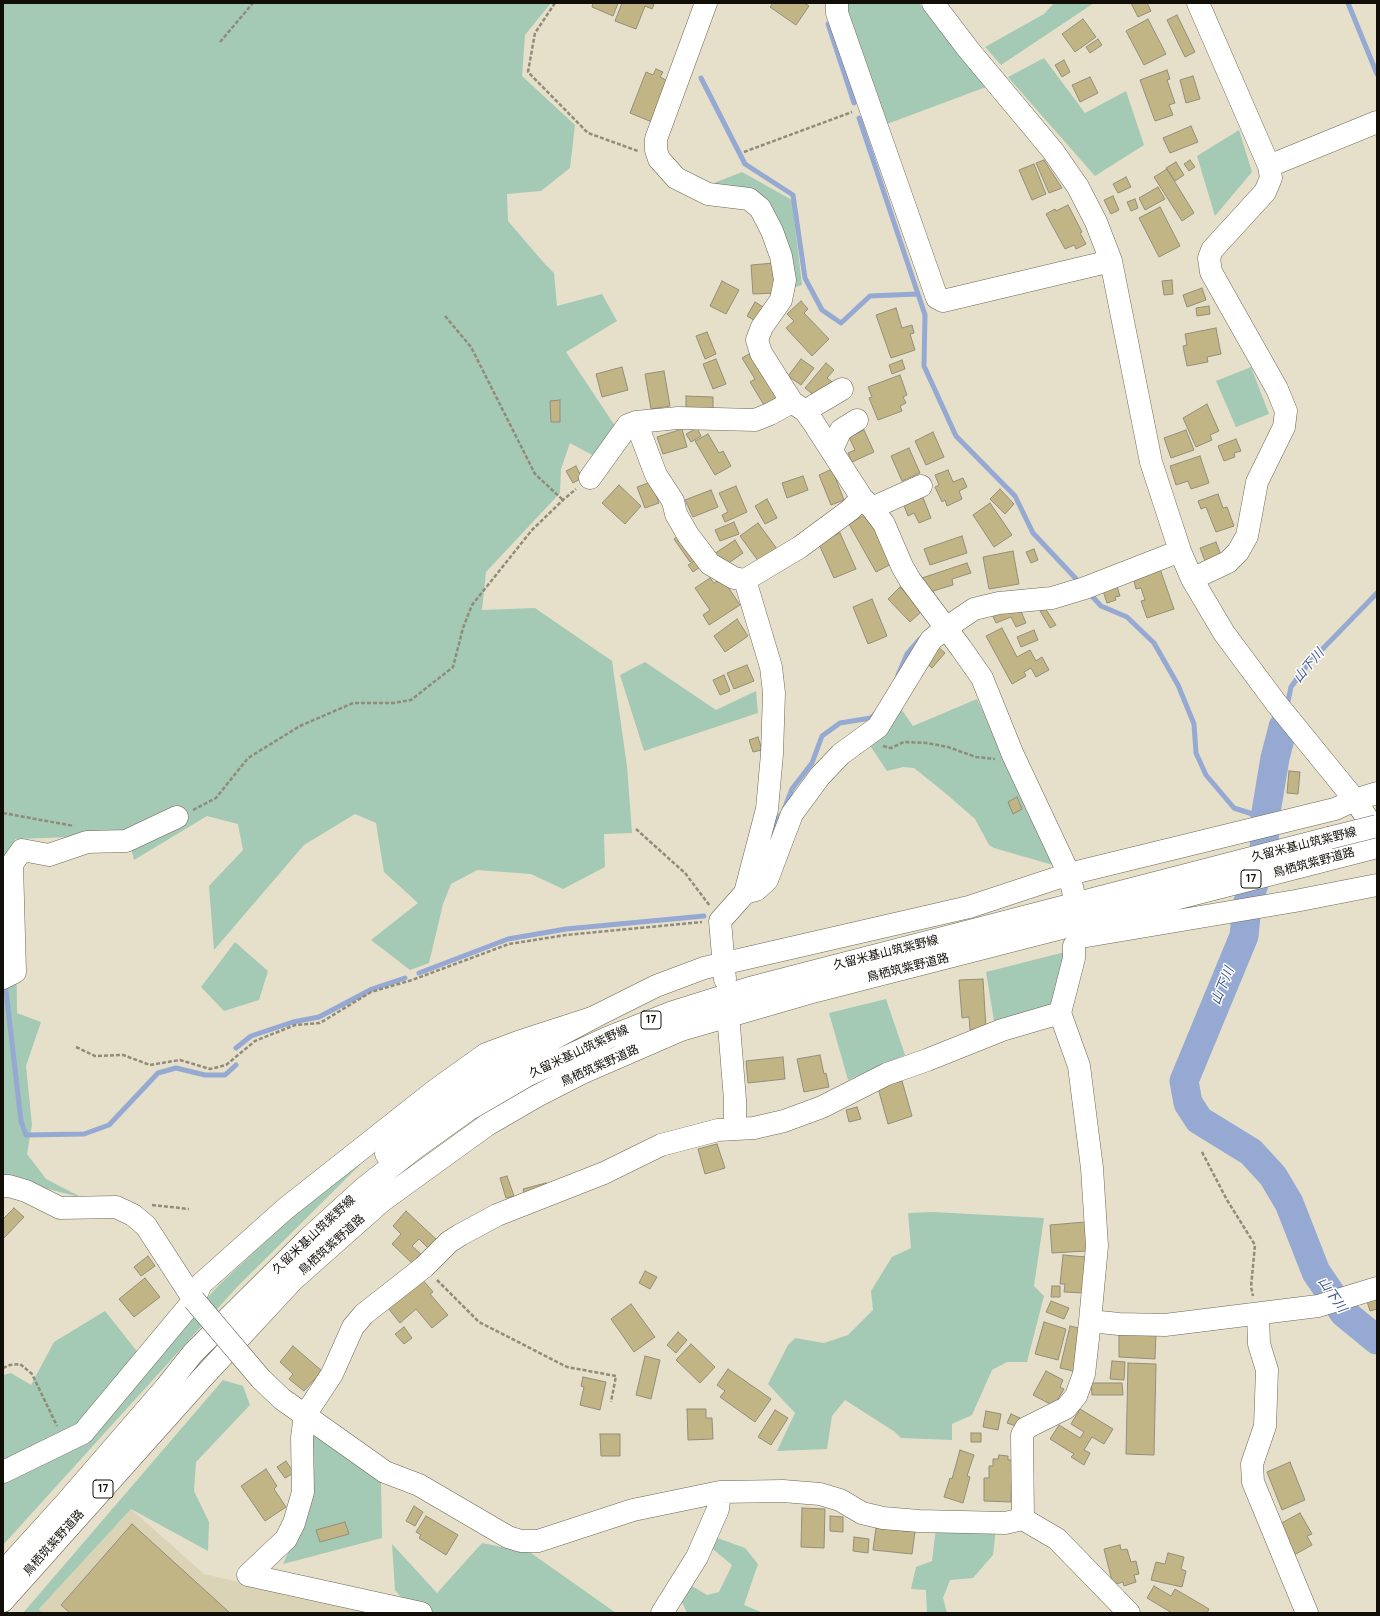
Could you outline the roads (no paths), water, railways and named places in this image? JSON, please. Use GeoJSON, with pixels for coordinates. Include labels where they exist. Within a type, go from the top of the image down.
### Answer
{"type":"FeatureCollection","features":[{"type":"Feature","properties":{"kind":"street"},"geometry":{"type":"LineString","coordinates":[[706,3],[656,139],[656,150],[659,159],[676,178],[708,194],[749,199],[760,208],[772,232],[781,256],[785,280],[781,300],[762,327],[757,340],[761,353],[798,407],[814,422],[867,503],[884,524],[902,566],[910,580],[982,678],[1014,755],[1071,882]]}},
{"type":"Feature","properties":{"kind":"street"},"geometry":{"type":"LineString","coordinates":[[837,3],[837,13],[937,298],[942,301],[1111,261]]}},
{"type":"Feature","properties":{"kind":"street"},"geometry":{"type":"LineString","coordinates":[[933,3],[968,50],[1053,151],[1078,187],[1096,222],[1111,261],[1151,462],[1180,551],[1192,579],[1224,633],[1276,703],[1355,800],[1377,833]]}},
{"type":"Feature","properties":{"kind":"street"},"geometry":{"type":"LineString","coordinates":[[1192,579],[1228,562],[1238,552],[1247,536],[1257,482],[1284,427],[1286,411],[1277,389],[1211,272],[1209,258],[1212,250],[1265,192],[1271,178],[1269,166],[1198,3]]}},
{"type":"Feature","properties":{"kind":"street"},"geometry":{"type":"LineString","coordinates":[[1269,166],[1377,122]]}},
{"type":"Feature","properties":{"kind":"street"},"geometry":{"type":"LineString","coordinates":[[590,478],[628,425],[636,422],[678,418],[755,420],[770,414],[798,407],[842,389]]}},
{"type":"Feature","properties":{"kind":"street"},"geometry":{"type":"LineString","coordinates":[[832,449],[840,430],[857,420]]}},
{"type":"Feature","properties":{"kind":"street"},"geometry":{"type":"LineString","coordinates":[[636,422],[656,475],[673,501],[676,514],[688,535],[710,564],[734,578],[745,580],[800,547],[850,510],[921,486]]}},
{"type":"Feature","properties":{"kind":"street"},"geometry":{"type":"LineString","coordinates":[[745,893],[756,890],[767,880],[792,814],[820,776],[841,754],[878,728],[931,640],[946,628],[974,609],[998,604],[1052,598],[1085,588],[1180,551]]}},
{"type":"Feature","properties":{"kind":"street"},"geometry":{"type":"LineString","coordinates":[[724,971],[720,921],[745,893],[767,809],[772,754],[774,693],[771,667],[745,580]]}},
{"type":"Feature","properties":{"kind":"street"},"geometry":{"type":"LineString","coordinates":[[336,1213],[380,1159],[440,1105],[487,1074],[656,986],[704,968],[724,971],[1071,882],[1267,826],[1335,809],[1355,800],[1377,793]]}},
{"type":"Feature","properties":{"kind":"street"},"geometry":{"type":"LineString","coordinates":[[9,975],[12,864],[22,850],[49,855],[87,842],[126,841],[177,817]]}},
{"type":"Feature","properties":{"kind":"street","name":"久留米基山筑紫野線"},"geometry":{"type":"LineString","coordinates":[[3,1572],[63,1506],[166,1387],[193,1353],[310,1237],[364,1188],[415,1148],[468,1110],[528,1075],[607,1038],[673,1012],[750,988],[1204,881],[1330,848],[1377,826]]}},
{"type":"Feature","properties":{"kind":"street","name":"鳥栖筑紫野道路"},"geometry":{"type":"LineString","coordinates":[[1330,848],[1377,847]]}},
{"type":"Feature","properties":{"kind":"street","name":"鳥栖筑紫野道路"},"geometry":{"type":"LineString","coordinates":[[3,1601],[203,1377],[293,1280],[382,1201],[487,1125],[537,1096],[582,1073],[681,1030],[816,991],[910,967],[1204,881]]}},
{"type":"Feature","properties":{"kind":"street"},"geometry":{"type":"LineString","coordinates":[[910,967],[1117,930],[1295,901],[1377,885]]}},
{"type":"Feature","properties":{"kind":"street"},"geometry":{"type":"LineString","coordinates":[[1023,1519],[1022,1435],[1026,1428],[1066,1408],[1076,1396],[1084,1374],[1097,1246],[1092,1168],[1079,1066],[1060,1013],[1074,958],[1074,946]]}},
{"type":"Feature","properties":{"kind":"street"},"geometry":{"type":"LineString","coordinates":[[421,1613],[248,1575],[286,1539],[294,1523],[303,1492],[302,1438],[305,1415],[332,1374],[353,1327],[364,1314],[424,1267],[449,1242],[497,1216],[604,1173],[661,1144],[718,1130],[754,1128],[784,1121],[822,1106],[887,1074],[927,1060],[1002,1030],[1060,1013]]}},
{"type":"Feature","properties":{"kind":"street"},"geometry":{"type":"LineString","coordinates":[[3,1472],[84,1433],[194,1300],[201,1284],[285,1209],[437,1089],[486,1054],[592,1018]]}},
{"type":"Feature","properties":{"kind":"street"},"geometry":{"type":"LineString","coordinates":[[729,1026],[735,1100],[735,1129]]}},
{"type":"Feature","properties":{"kind":"street"},"geometry":{"type":"LineString","coordinates":[[3,1186],[9,1186],[26,1191],[60,1208],[116,1207],[133,1215],[146,1226],[194,1300],[261,1379],[282,1399],[385,1472],[419,1485],[508,1537],[521,1541],[538,1541],[633,1510],[720,1492],[783,1491],[820,1494],[840,1500],[862,1513],[883,1518],[919,1521],[1004,1523],[1023,1519],[1057,1539],[1129,1613]]}},
{"type":"Feature","properties":{"kind":"street"},"geometry":{"type":"LineString","coordinates":[[1090,1321],[1119,1324],[1165,1325],[1318,1306],[1377,1288]]}},
{"type":"Feature","properties":{"kind":"street"},"geometry":{"type":"LineString","coordinates":[[1258,1314],[1259,1344],[1267,1370],[1265,1426],[1252,1464],[1253,1482],[1307,1613]]}},
{"type":"Feature","properties":{"kind":"street"},"geometry":{"type":"LineString","coordinates":[[662,1613],[697,1557],[718,1509],[720,1492]]}},
{"type":"Feature","properties":{"kind":"waterway"},"geometry":{"type":"LineString","coordinates":[[1348,3],[1377,74]]}},
{"type":"Feature","properties":{"kind":"waterway"},"geometry":{"type":"LineString","coordinates":[[828,24],[854,103]]}},
{"type":"Feature","properties":{"kind":"waterway"},"geometry":{"type":"LineString","coordinates":[[701,78],[745,164],[793,195],[805,278],[822,310],[841,323],[870,296],[918,294]]}},
{"type":"Feature","properties":{"kind":"waterway"},"geometry":{"type":"LineString","coordinates":[[859,118],[925,315],[924,366],[956,436],[1015,496],[1033,533],[1080,583]]}},
{"type":"Feature","properties":{"kind":"waterway","name":"山下川"},"geometry":{"type":"LineString","coordinates":[[1287,706],[1291,687],[1307,665],[1377,593]]}},
{"type":"Feature","properties":{"kind":"waterway"},"geometry":{"type":"LineString","coordinates":[[1090,594],[1101,606],[1127,617],[1154,643],[1178,685],[1194,724],[1196,753],[1206,775],[1234,808],[1265,818]]}},
{"type":"Feature","properties":{"kind":"waterway"},"geometry":{"type":"LineString","coordinates":[[898,675],[907,654],[920,639]]}},
{"type":"Feature","properties":{"kind":"waterway"},"geometry":{"type":"LineString","coordinates":[[771,830],[783,812],[792,789],[812,763],[822,736],[840,723],[871,718],[875,714]]}},
{"type":"Feature","properties":{"kind":"waterway","name":"山下川"},"geometry":{"type":"LineString","coordinates":[[1283,727],[1275,758],[1265,818],[1264,854],[1247,905],[1244,936],[1184,1081],[1188,1103],[1199,1120],[1251,1152],[1273,1176],[1289,1203],[1316,1272],[1344,1313],[1377,1340]]}},
{"type":"Feature","properties":{"kind":"waterway"},"geometry":{"type":"LineString","coordinates":[[419,973],[508,939],[566,929],[704,916]]}},
{"type":"Feature","properties":{"kind":"waterway"},"geometry":{"type":"LineString","coordinates":[[236,1048],[251,1036],[293,1022],[319,1017],[372,989],[405,978]]}},
{"type":"Feature","properties":{"kind":"waterway"},"geometry":{"type":"LineString","coordinates":[[5,982],[21,1121],[26,1135],[84,1134],[109,1125],[158,1073],[176,1068],[205,1075],[225,1075],[236,1065]]}}]}
